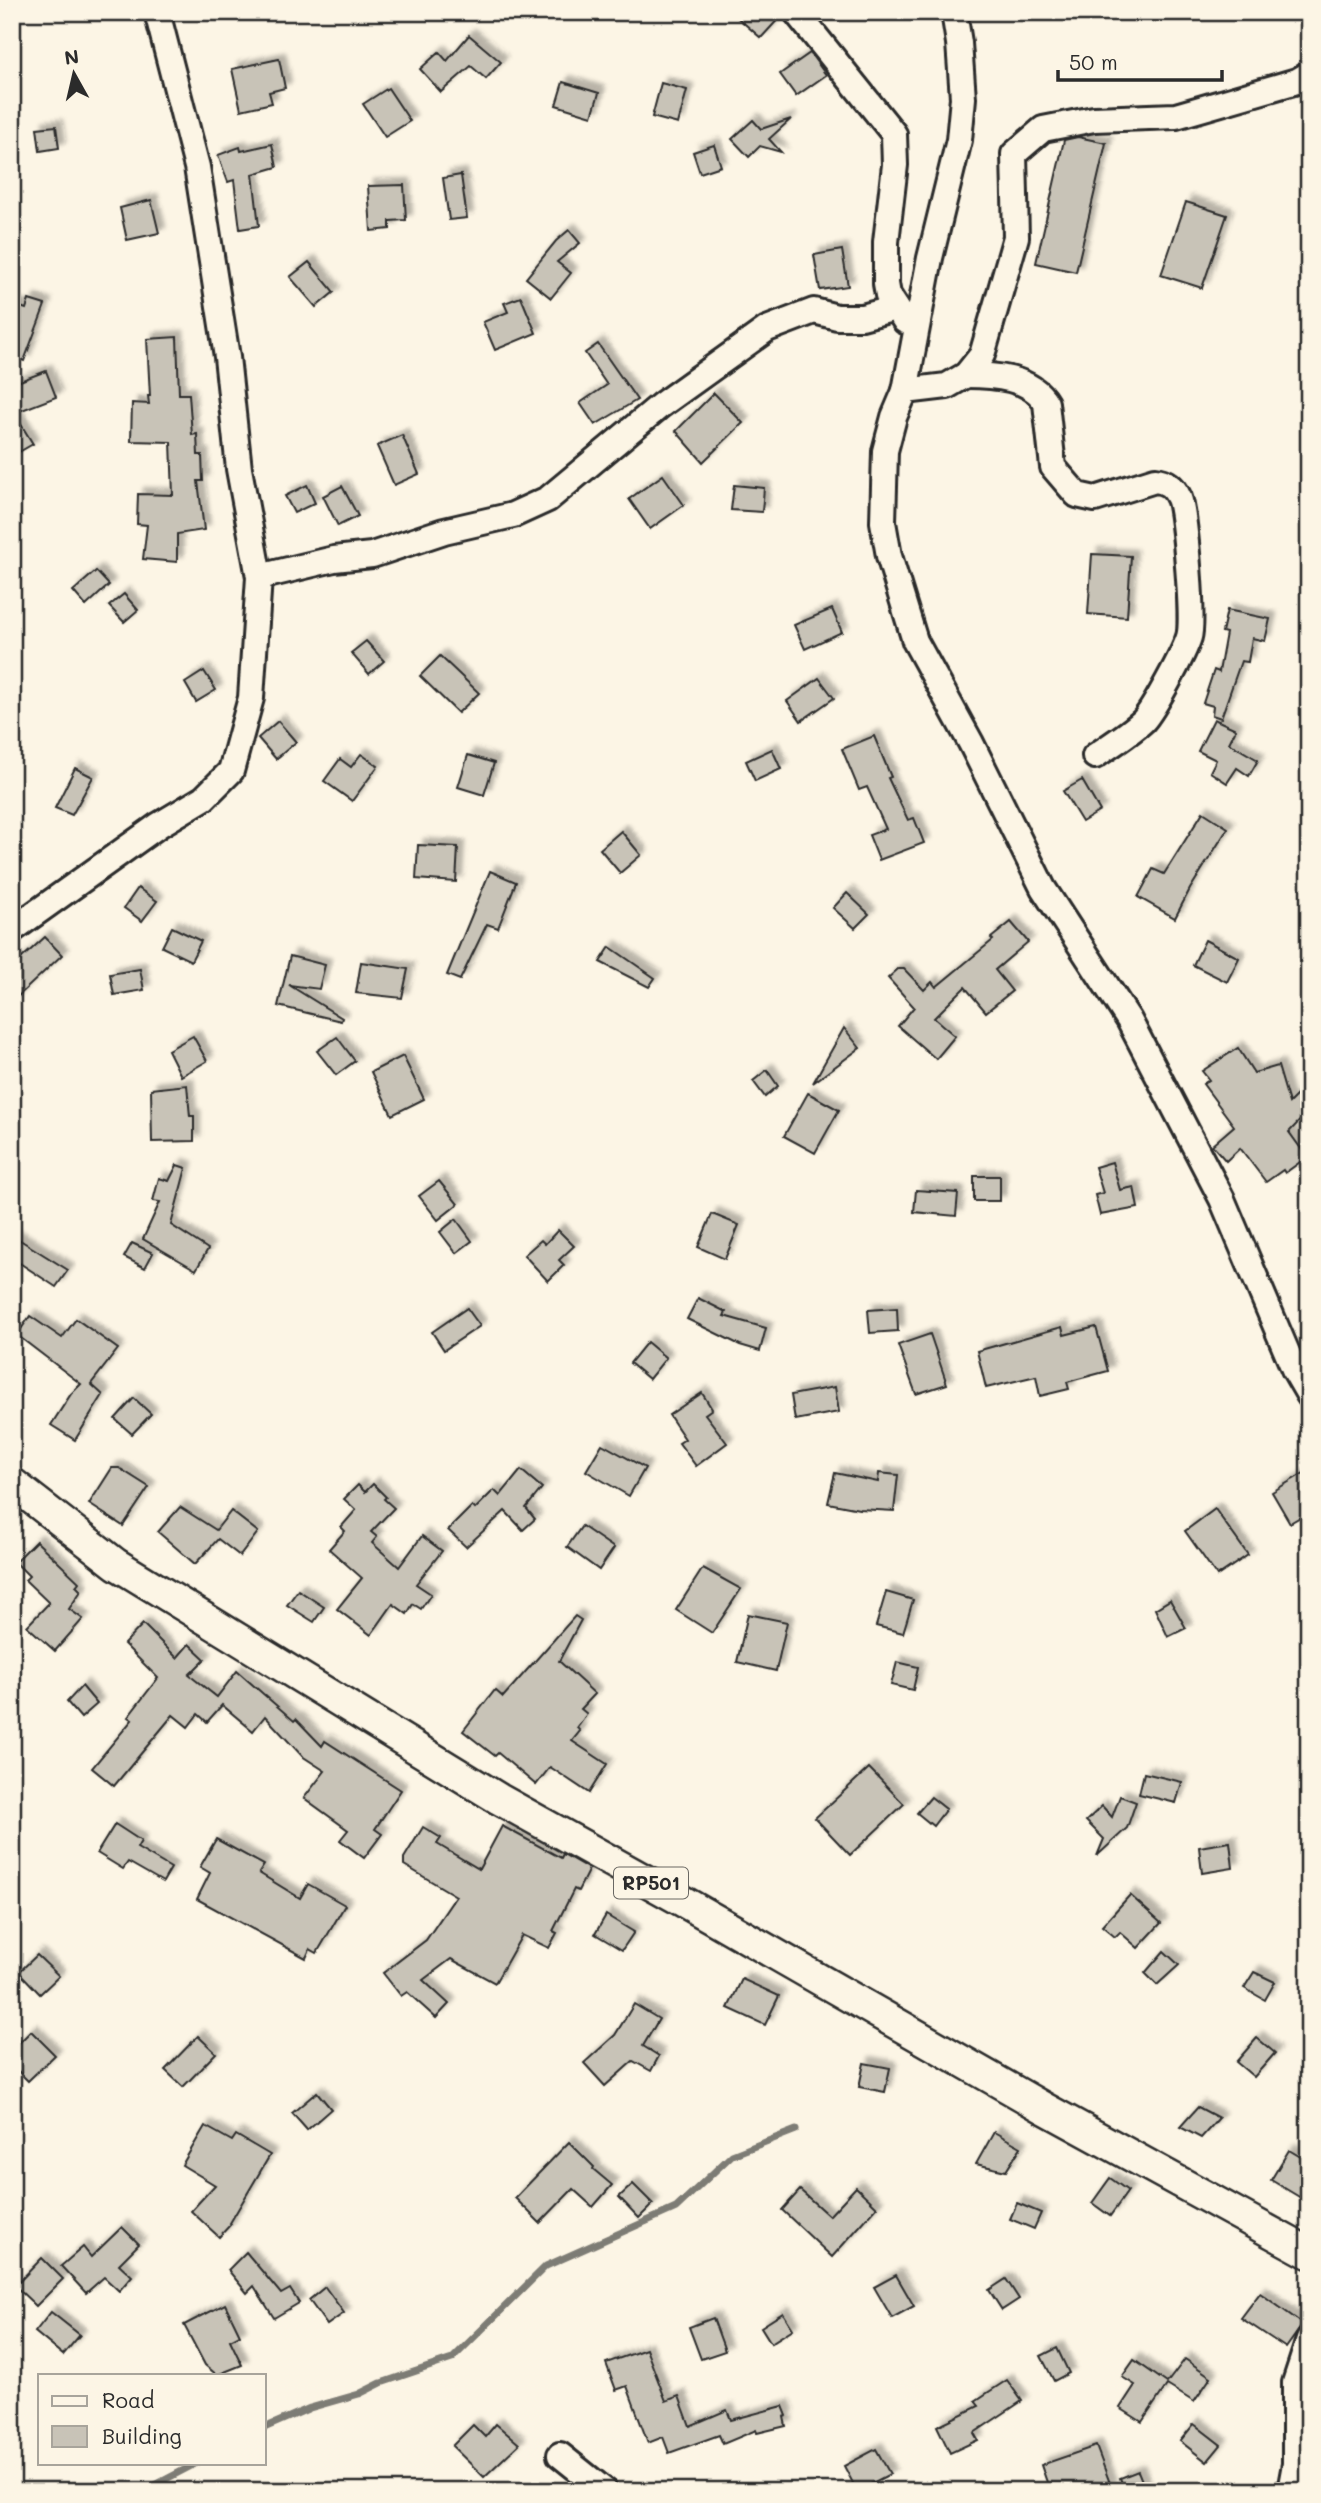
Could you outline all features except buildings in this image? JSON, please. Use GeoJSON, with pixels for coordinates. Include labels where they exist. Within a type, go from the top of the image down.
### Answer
{"type":"FeatureCollection","features":[{"type":"Feature","properties":{"kind":"main road","name":"RP501"},"geometry":{"type":"LineString","coordinates":[[12,1483],[117,1564],[499,1799],[1068,2121],[1309,2253]]}},
{"type":"Feature","properties":{"kind":"street"},"geometry":{"type":"LineString","coordinates":[[12,930],[159,825],[204,798],[231,771],[251,698],[259,577],[239,469],[227,357],[197,167],[157,12]]}},
{"type":"Feature","properties":{"kind":"street"},"geometry":{"type":"LineString","coordinates":[[796,12],[894,134],[895,165],[885,266],[888,295],[917,335]]}},
{"type":"Feature","properties":{"kind":"street"},"geometry":{"type":"LineString","coordinates":[[954,12],[960,43],[962,116],[959,140],[930,258],[905,391],[894,417],[886,451],[883,522],[889,556],[915,641],[971,743],[1043,888],[1129,1020],[1222,1199],[1294,1368],[1309,1395]]}},
{"type":"Feature","properties":{"kind":"street"},"geometry":{"type":"LineString","coordinates":[[905,391],[947,386],[966,375],[982,355],[1016,237],[1014,154],[1043,129],[1094,119],[1176,116],[1297,81],[1309,74]]}},
{"type":"Feature","properties":{"kind":"street"},"geometry":{"type":"LineString","coordinates":[[259,577],[334,559],[372,555],[444,531],[513,515],[548,499],[661,405],[767,329],[814,312],[837,317],[862,317],[896,308]]}},
{"type":"Feature","properties":{"kind":"street"},"geometry":{"type":"LineString","coordinates":[[966,375],[991,375],[1029,386],[1041,394],[1046,403],[1053,467],[1077,495],[1095,499],[1155,480],[1164,481],[1171,486],[1180,500],[1189,586],[1190,635],[1173,673],[1144,720],[1095,756]]}},
{"type":"Feature","properties":{"kind":"street"},"geometry":{"type":"LineString","coordinates":[[1290,2491],[1295,2464],[1295,2382],[1309,2340]]}},
{"type":"Feature","properties":{"kind":"street"},"geometry":{"type":"LineString","coordinates":[[560,2455],[605,2491]]}},
{"type":"Feature","properties":{"kind":"waterway"},"geometry":{"type":"LineString","coordinates":[[266,2427],[310,2408],[359,2394],[381,2383],[452,2359],[546,2266],[676,2208],[732,2155],[796,2130]]}},
{"type":"Feature","properties":{"kind":"waterway"},"geometry":{"type":"LineString","coordinates":[[149,2491],[155,2485],[195,2464]]}}]}
